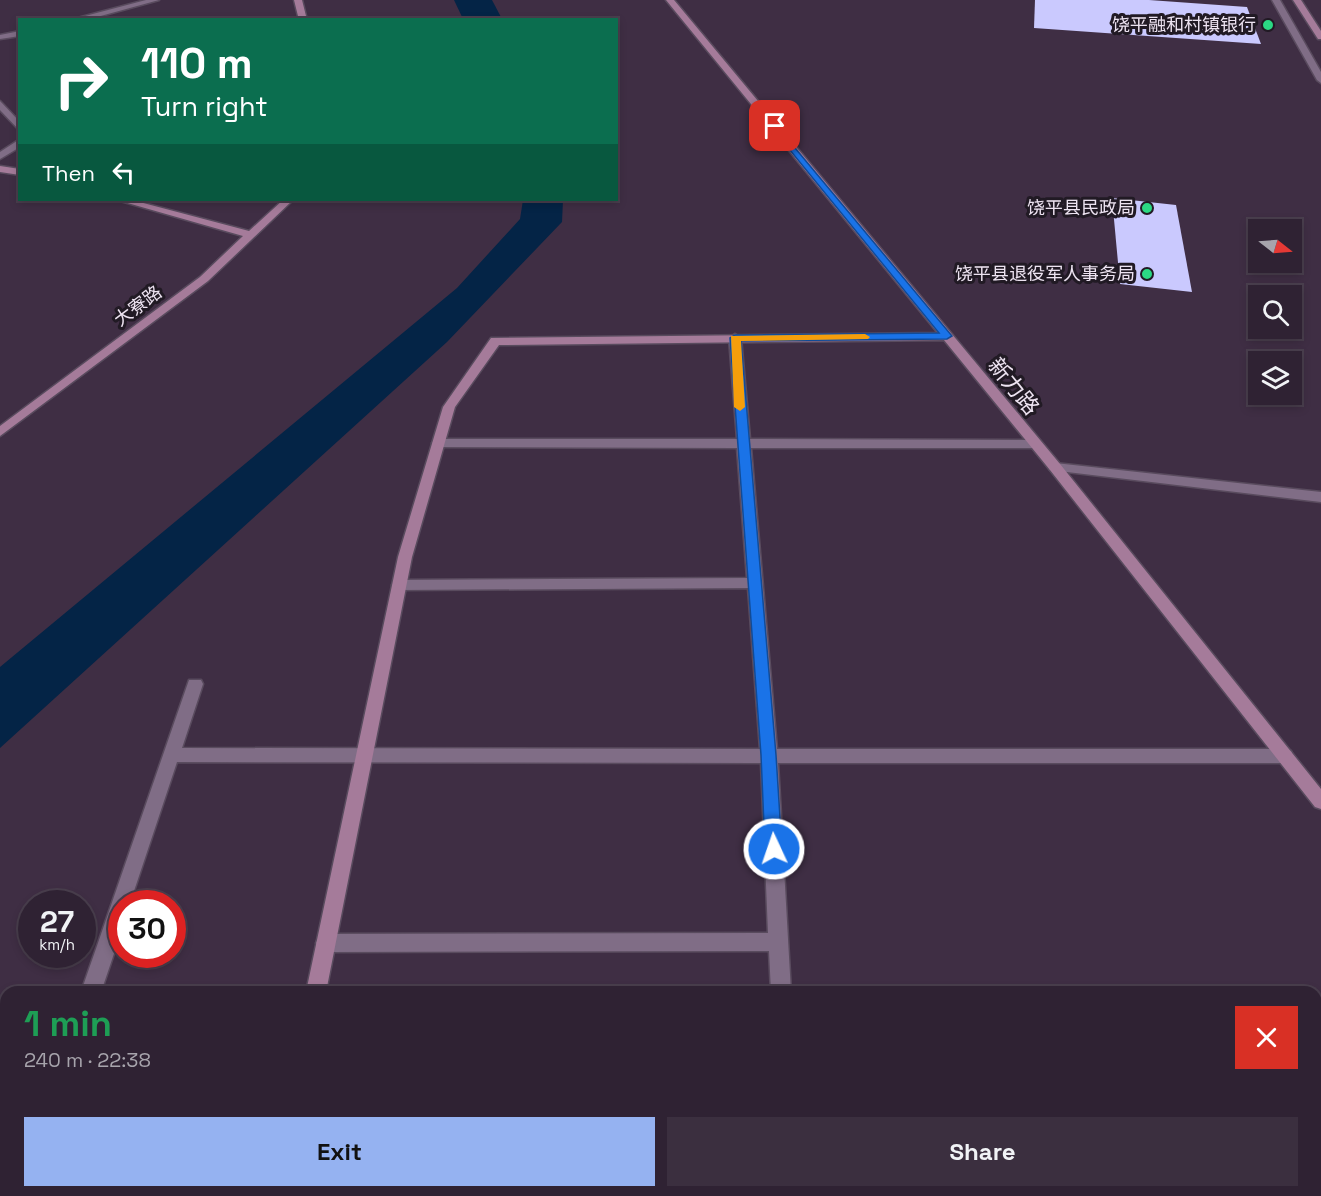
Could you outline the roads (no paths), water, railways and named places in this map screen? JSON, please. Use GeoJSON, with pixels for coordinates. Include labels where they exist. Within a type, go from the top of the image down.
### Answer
{"type":"FeatureCollection","features":[{"type":"Feature","properties":{"kind":"street"},"geometry":{"type":"LineString","coordinates":[[82,18],[155,0]]}},
{"type":"Feature","properties":{"kind":"street"},"geometry":{"type":"LineString","coordinates":[[298,0],[302,18]]}},
{"type":"Feature","properties":{"kind":"street","name":"新力路"},"geometry":{"type":"LineString","coordinates":[[670,0],[1055,467],[1321,802]]}},
{"type":"Feature","properties":{"kind":"street"},"geometry":{"type":"LineString","coordinates":[[1276,0],[1321,80]]}},
{"type":"Feature","properties":{"kind":"street"},"geometry":{"type":"LineString","coordinates":[[1297,0],[1321,37]]}},
{"type":"Feature","properties":{"kind":"street"},"geometry":{"type":"LineString","coordinates":[[0,37],[18,33]]}},
{"type":"Feature","properties":{"kind":"street"},"geometry":{"type":"LineString","coordinates":[[0,104],[18,126]]}},
{"type":"Feature","properties":{"kind":"street"},"geometry":{"type":"LineString","coordinates":[[0,156],[18,143]]}},
{"type":"Feature","properties":{"kind":"street"},"geometry":{"type":"LineString","coordinates":[[0,169],[18,172]]}},
{"type":"Feature","properties":{"kind":"street"},"geometry":{"type":"LineString","coordinates":[[126,201],[250,235]]}},
{"type":"Feature","properties":{"kind":"street","name":"大寮路"},"geometry":{"type":"LineString","coordinates":[[0,432],[204,279],[287,201]]}},
{"type":"Feature","properties":{"kind":"street"},"geometry":{"type":"LineString","coordinates":[[317,986],[405,557],[449,406],[495,341],[947,336]]}},
{"type":"Feature","properties":{"kind":"street"},"geometry":{"type":"LineString","coordinates":[[735,338],[769,755],[781,986]]}},
{"type":"Feature","properties":{"kind":"street"},"geometry":{"type":"LineString","coordinates":[[439,443],[1035,444]]}},
{"type":"Feature","properties":{"kind":"street"},"geometry":{"type":"LineString","coordinates":[[1055,467],[1321,497]]}},
{"type":"Feature","properties":{"kind":"street"},"geometry":{"type":"LineString","coordinates":[[399,585],[754,583]]}},
{"type":"Feature","properties":{"kind":"street"},"geometry":{"type":"LineString","coordinates":[[93,986],[195,684]]}},
{"type":"Feature","properties":{"kind":"street"},"geometry":{"type":"LineString","coordinates":[[170,755],[1285,756]]}},
{"type":"Feature","properties":{"kind":"street"},"geometry":{"type":"LineString","coordinates":[[326,944],[778,942]]}},
{"type":"Feature","properties":{"kind":"water"},"geometry":{"type":"Polygon","coordinates":[[[454,0],[492,0],[501,18],[463,18],[454,0]]]}},
{"type":"Feature","properties":{"kind":"water"},"geometry":{"type":"Polygon","coordinates":[[[523,201],[563,201],[562,222],[447,342],[0,748],[0,667],[457,288],[520,219],[523,201]]]}},
{"type":"Feature","properties":{"kind":"place","name":"饶平融和村镇银行"},"geometry":{"type":"Point","coordinates":[1268,25]}},
{"type":"Feature","properties":{"kind":"place","name":"饶平县民政局"},"geometry":{"type":"Point","coordinates":[1147,208]}},
{"type":"Feature","properties":{"kind":"place","name":"饶平县退役军人事务局"},"geometry":{"type":"Point","coordinates":[1147,274]}}]}
